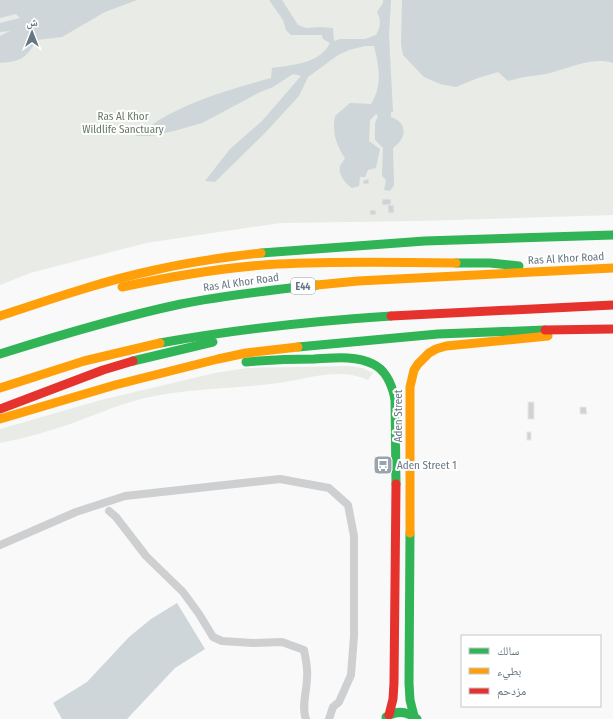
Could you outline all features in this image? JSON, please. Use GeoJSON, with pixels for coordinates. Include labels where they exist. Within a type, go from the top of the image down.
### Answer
{"type":"FeatureCollection","features":[{"type":"Feature","properties":{"kind":"main road"},"geometry":{"type":"LineString","coordinates":[[0,316],[91,286],[144,272],[228,256],[390,243],[613,235]]}},
{"type":"Feature","properties":{"kind":"main road"},"geometry":{"type":"LineString","coordinates":[[36,305],[68,300],[158,280],[261,265],[337,262],[490,263],[520,266],[541,271]]}},
{"type":"Feature","properties":{"kind":"main road","name":"Ras Al Khor Road"},"geometry":{"type":"LineString","coordinates":[[0,354],[118,319],[182,304],[235,294],[358,281],[613,268]]}},
{"type":"Feature","properties":{"kind":"main road"},"geometry":{"type":"LineString","coordinates":[[0,388],[71,365],[135,348],[205,335],[255,328],[390,315],[613,305]]}},
{"type":"Feature","properties":{"kind":"main road"},"geometry":{"type":"LineString","coordinates":[[0,409],[125,363],[223,340],[255,328]]}},
{"type":"Feature","properties":{"kind":"main road"},"geometry":{"type":"LineString","coordinates":[[0,419],[115,385],[246,353],[326,344],[502,330],[613,330]]}},
{"type":"Feature","properties":{"kind":"main road","name":"Aden Street"},"geometry":{"type":"LineString","coordinates":[[416,717],[410,700],[409,683],[410,397],[411,377],[414,370],[425,355],[437,348],[556,336],[584,330]]}},
{"type":"Feature","properties":{"kind":"main road","name":"Aden Street"},"geometry":{"type":"LineString","coordinates":[[182,369],[253,361],[322,359],[358,360],[374,365],[384,372],[392,386],[395,399],[396,461],[394,683],[393,699],[385,718]]}},
{"type":"Feature","properties":{"kind":"main road"},"geometry":{"type":"LineString","coordinates":[[385,718],[398,712],[406,712],[416,717]]}},
{"type":"Feature","properties":{"kind":"street"},"geometry":{"type":"LineString","coordinates":[[0,546],[76,512],[125,496],[280,480],[329,488],[348,505],[354,536],[354,636],[351,675],[339,702],[333,707],[329,719]]}},
{"type":"Feature","properties":{"kind":"street"},"geometry":{"type":"LineString","coordinates":[[109,511],[119,521],[146,556],[182,592],[214,637],[222,641],[230,642],[282,642],[304,650],[307,662],[304,704],[304,715],[306,719]]}},
{"type":"Feature","properties":{"kind":"green space","name":"Ras Al Khor Wildlife Sanctuary"},"geometry":{"type":"Polygon","coordinates":[[[0,0],[613,0],[613,215],[418,221],[280,223],[146,243],[30,273],[0,285],[0,0]]]}},
{"type":"Feature","properties":{"kind":"green space"},"geometry":{"type":"Polygon","coordinates":[[[350,366],[362,368],[373,373],[368,380],[346,374],[335,374],[278,383],[178,392],[145,398],[109,409],[46,432],[0,443],[0,429],[101,400],[215,373],[247,368],[350,366]]]}},
{"type":"Feature","properties":{"kind":"shaded area"},"geometry":{"type":"Polygon","coordinates":[[[0,0],[137,0],[105,12],[62,37],[37,40],[22,58],[0,63],[0,36],[10,31],[0,32],[0,23],[20,18],[16,14],[0,18],[0,0]]]}},
{"type":"Feature","properties":{"kind":"shaded area"},"geometry":{"type":"Polygon","coordinates":[[[269,0],[282,0],[298,25],[306,28],[333,28],[334,41],[340,39],[365,39],[376,35],[380,24],[380,18],[377,12],[383,3],[383,0],[391,0],[389,35],[393,112],[391,112],[391,117],[400,123],[404,131],[401,140],[393,148],[394,185],[390,191],[384,190],[386,180],[382,176],[383,148],[375,140],[375,123],[378,116],[376,114],[370,120],[369,141],[380,149],[376,168],[368,170],[365,177],[360,177],[359,186],[352,188],[341,176],[340,166],[345,158],[339,148],[334,133],[335,116],[350,103],[371,104],[375,97],[379,82],[379,75],[374,46],[365,46],[349,50],[338,55],[308,77],[299,96],[264,134],[215,182],[205,181],[230,149],[262,121],[301,76],[293,74],[273,87],[260,92],[202,123],[151,136],[135,136],[162,118],[191,104],[217,94],[271,78],[272,68],[305,62],[320,55],[325,50],[330,43],[323,39],[322,35],[291,35],[286,30],[283,20],[269,0]]]}},
{"type":"Feature","properties":{"kind":"shaded area"},"geometry":{"type":"Polygon","coordinates":[[[402,0],[613,0],[613,63],[604,61],[587,62],[545,74],[508,81],[498,72],[456,87],[440,84],[424,77],[403,55],[401,44],[402,0]]]}},
{"type":"Feature","properties":{"kind":"shaded area"},"geometry":{"type":"Polygon","coordinates":[[[177,603],[205,649],[175,668],[127,719],[62,719],[53,703],[87,682],[129,637],[151,619],[177,603]]]}},
{"type":"Feature","properties":{"kind":"building"},"geometry":{"type":"Polygon","coordinates":[[[369,179],[369,184],[363,184],[363,180],[369,179]]]}},
{"type":"Feature","properties":{"kind":"building"},"geometry":{"type":"Polygon","coordinates":[[[382,199],[391,199],[391,205],[382,205],[382,199]]]}},
{"type":"Feature","properties":{"kind":"building"},"geometry":{"type":"Polygon","coordinates":[[[388,205],[394,205],[394,213],[388,213],[388,205]]]}},
{"type":"Feature","properties":{"kind":"building"},"geometry":{"type":"Polygon","coordinates":[[[370,210],[376,210],[376,215],[370,215],[370,210]]]}},
{"type":"Feature","properties":{"kind":"building"},"geometry":{"type":"Polygon","coordinates":[[[528,402],[534,402],[534,419],[528,419],[528,402]]]}},
{"type":"Feature","properties":{"kind":"building"},"geometry":{"type":"Polygon","coordinates":[[[580,407],[586,407],[587,414],[580,414],[580,407]]]}},
{"type":"Feature","properties":{"kind":"building"},"geometry":{"type":"Polygon","coordinates":[[[527,432],[531,432],[531,440],[527,440],[527,432]]]}},
{"type":"Feature","properties":{"kind":"traffic: fast"},"geometry":{"type":"LineString","coordinates":[[261,253],[425,241],[613,235]]}},
{"type":"Feature","properties":{"kind":"traffic: fast"},"geometry":{"type":"LineString","coordinates":[[456,263],[490,263],[519,266]]}},
{"type":"Feature","properties":{"kind":"traffic: fast"},"geometry":{"type":"LineString","coordinates":[[0,354],[90,327],[181,304],[232,295],[317,285]]}},
{"type":"Feature","properties":{"kind":"traffic: fast"},"geometry":{"type":"LineString","coordinates":[[160,343],[276,326],[391,316]]}},
{"type":"Feature","properties":{"kind":"traffic: fast"},"geometry":{"type":"LineString","coordinates":[[298,347],[438,334],[545,330]]}},
{"type":"Feature","properties":{"kind":"traffic: fast"},"geometry":{"type":"LineString","coordinates":[[133,361],[213,342]]}},
{"type":"Feature","properties":{"kind":"traffic: fast"},"geometry":{"type":"LineString","coordinates":[[246,362],[336,358],[359,359],[373,364],[382,370],[390,383],[395,399]]}},
{"type":"Feature","properties":{"kind":"traffic: fast"},"geometry":{"type":"LineString","coordinates":[[395,399],[396,484]]}},
{"type":"Feature","properties":{"kind":"traffic: fast"},"geometry":{"type":"LineString","coordinates":[[410,533],[409,683],[410,700],[414,716]]}},
{"type":"Feature","properties":{"kind":"traffic: fast"},"geometry":{"type":"LineString","coordinates":[[386,717],[394,713],[402,712],[417,719]]}},
{"type":"Feature","properties":{"kind":"traffic: slow"},"geometry":{"type":"LineString","coordinates":[[0,316],[136,274],[195,262],[261,253]]}},
{"type":"Feature","properties":{"kind":"traffic: slow"},"geometry":{"type":"LineString","coordinates":[[122,287],[199,272],[258,265],[345,262],[456,263]]}},
{"type":"Feature","properties":{"kind":"traffic: slow"},"geometry":{"type":"LineString","coordinates":[[317,285],[358,281],[613,268]]}},
{"type":"Feature","properties":{"kind":"traffic: slow"},"geometry":{"type":"LineString","coordinates":[[410,533],[410,387],[414,370],[418,364],[429,353],[446,346],[548,336]]}},
{"type":"Feature","properties":{"kind":"traffic: slow"},"geometry":{"type":"LineString","coordinates":[[0,388],[84,361],[160,343]]}},
{"type":"Feature","properties":{"kind":"traffic: slow"},"geometry":{"type":"LineString","coordinates":[[0,419],[115,385],[218,359],[246,353],[298,347]]}},
{"type":"Feature","properties":{"kind":"traffic: jam"},"geometry":{"type":"LineString","coordinates":[[391,316],[613,305]]}},
{"type":"Feature","properties":{"kind":"traffic: jam"},"geometry":{"type":"LineString","coordinates":[[545,330],[613,329]]}},
{"type":"Feature","properties":{"kind":"traffic: jam"},"geometry":{"type":"LineString","coordinates":[[0,409],[103,370],[133,361]]}},
{"type":"Feature","properties":{"kind":"traffic: jam"},"geometry":{"type":"LineString","coordinates":[[389,715],[393,699],[394,683],[396,484]]}},
{"type":"Feature","properties":{"kind":"place","name":"Aden Street 1"},"geometry":{"type":"Point","coordinates":[383,465]}}]}
